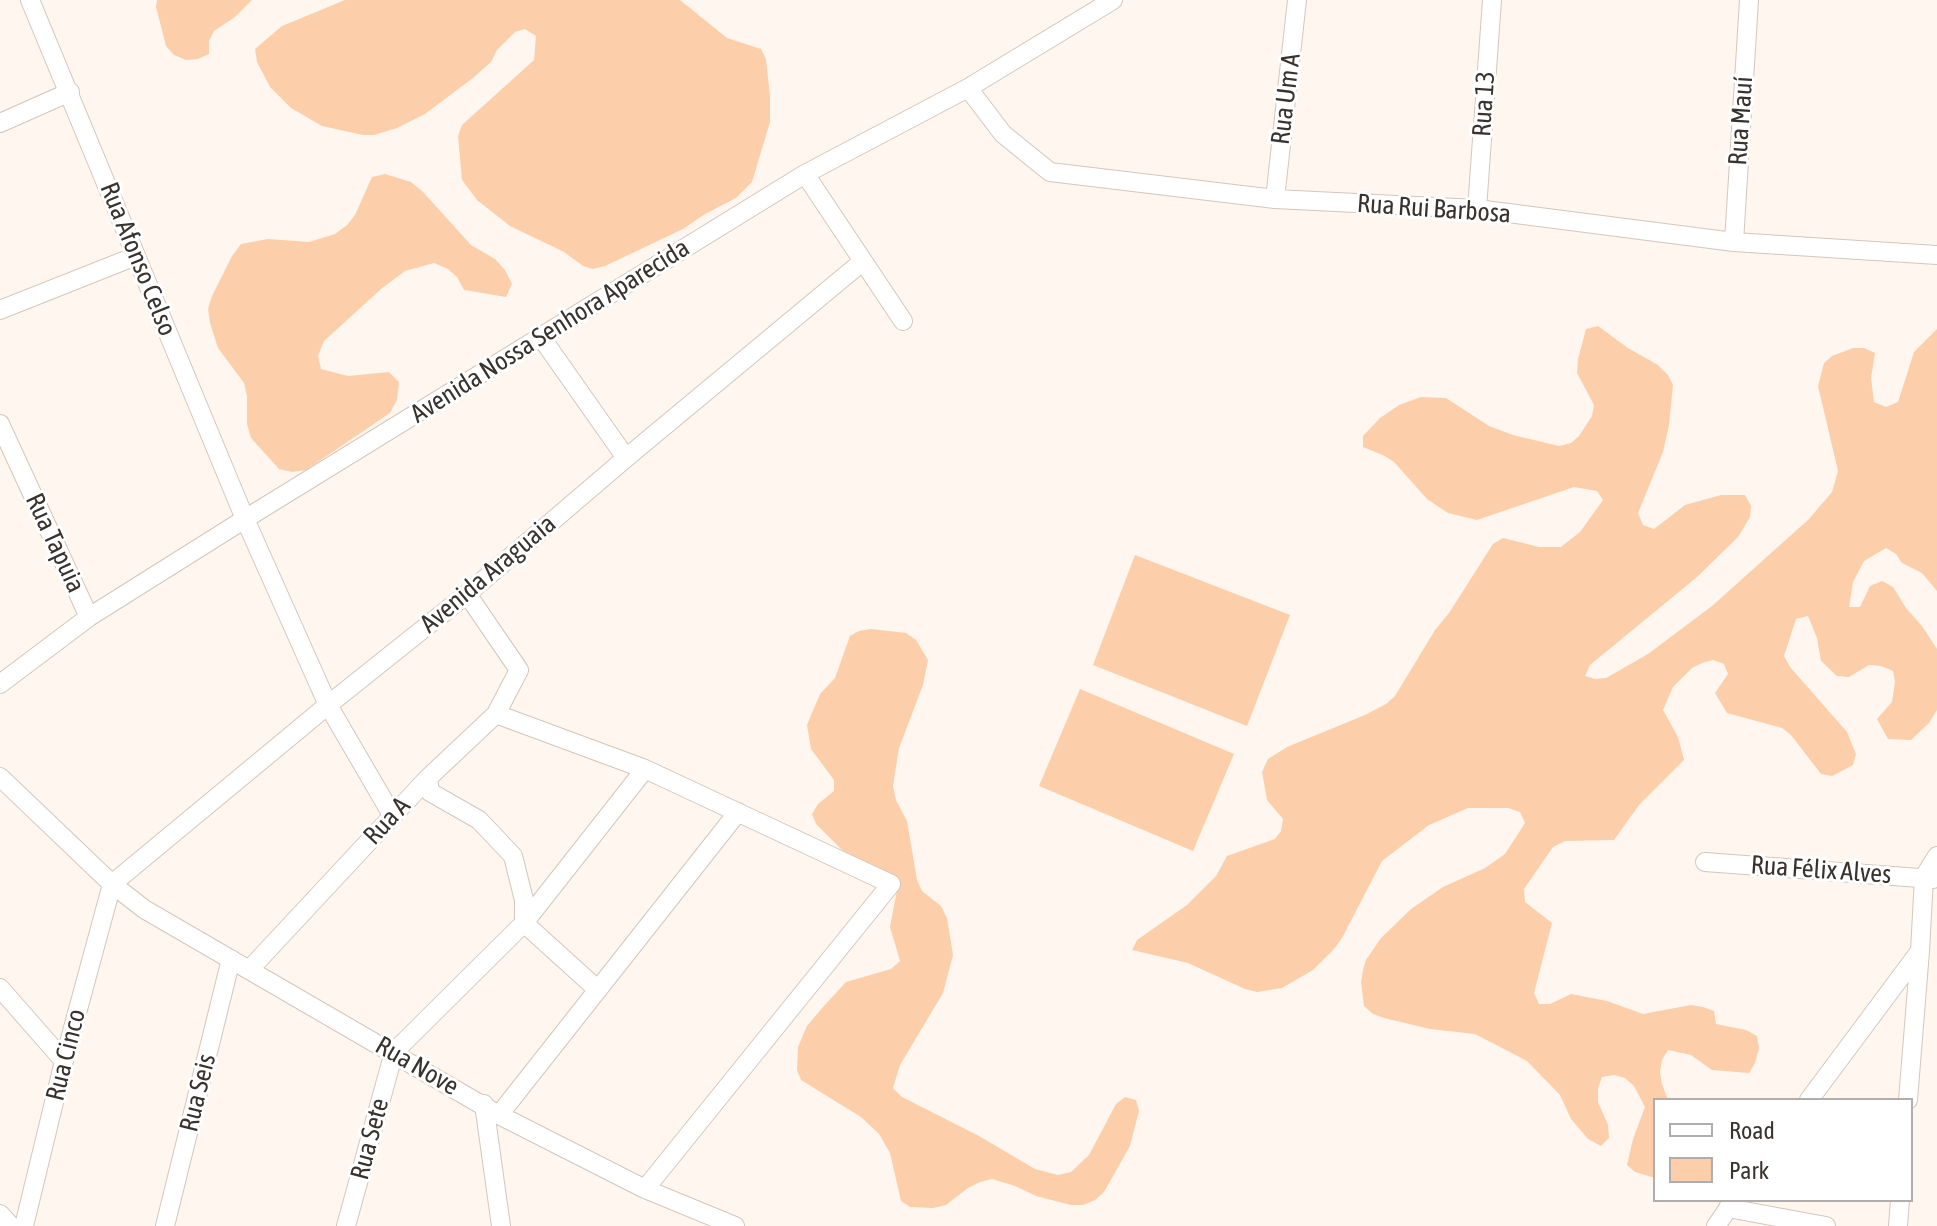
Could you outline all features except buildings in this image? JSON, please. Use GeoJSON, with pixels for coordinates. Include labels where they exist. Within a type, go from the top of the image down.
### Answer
{"type":"FeatureCollection","features":[{"type":"Feature","properties":{"kind":"street","name":"Rua Afonso Celso"},"geometry":{"type":"LineString","coordinates":[[30,0],[245,519]]}},
{"type":"Feature","properties":{"kind":"street","name":"Avenida Nossa Senhora Aparecida"},"geometry":{"type":"LineString","coordinates":[[0,684],[89,617],[805,174],[968,88],[1113,0]]}},
{"type":"Feature","properties":{"kind":"street","name":"Rua Um A"},"geometry":{"type":"LineString","coordinates":[[1275,199],[1297,0]]}},
{"type":"Feature","properties":{"kind":"street","name":"Rua 13"},"geometry":{"type":"LineString","coordinates":[[1477,209],[1492,0]]}},
{"type":"Feature","properties":{"kind":"street","name":"Rua Mauí"},"geometry":{"type":"LineString","coordinates":[[1734,242],[1749,0]]}},
{"type":"Feature","properties":{"kind":"street","name":"Rua Rui Barbosa"},"geometry":{"type":"LineString","coordinates":[[968,88],[1003,134],[1050,172],[1275,199],[1477,209],[1734,242],[1937,255]]}},
{"type":"Feature","properties":{"kind":"street"},"geometry":{"type":"LineString","coordinates":[[0,123],[70,92]]}},
{"type":"Feature","properties":{"kind":"street"},"geometry":{"type":"LineString","coordinates":[[805,174],[903,321]]}},
{"type":"Feature","properties":{"kind":"street"},"geometry":{"type":"LineString","coordinates":[[0,310],[136,256]]}},
{"type":"Feature","properties":{"kind":"street","name":"Avenida Araguaia"},"geometry":{"type":"LineString","coordinates":[[112,884],[467,594],[862,262]]}},
{"type":"Feature","properties":{"kind":"street"},"geometry":{"type":"LineString","coordinates":[[541,337],[626,458]]}},
{"type":"Feature","properties":{"kind":"street","name":"Rua Tapuia"},"geometry":{"type":"LineString","coordinates":[[0,424],[89,617]]}},
{"type":"Feature","properties":{"kind":"street"},"geometry":{"type":"LineString","coordinates":[[245,519],[328,705],[392,815]]}},
{"type":"Feature","properties":{"kind":"street","name":"Rua A"},"geometry":{"type":"LineString","coordinates":[[249,970],[392,815],[496,714],[519,670],[467,594]]}},
{"type":"Feature","properties":{"kind":"street"},"geometry":{"type":"LineString","coordinates":[[496,714],[645,769],[891,884],[645,1189]]}},
{"type":"Feature","properties":{"kind":"street"},"geometry":{"type":"LineString","coordinates":[[394,1052],[524,923],[645,769]]}},
{"type":"Feature","properties":{"kind":"street"},"geometry":{"type":"LineString","coordinates":[[0,777],[112,884]]}},
{"type":"Feature","properties":{"kind":"street"},"geometry":{"type":"LineString","coordinates":[[428,778],[430,792],[479,820],[513,856],[524,900],[524,923],[598,990]]}},
{"type":"Feature","properties":{"kind":"street"},"geometry":{"type":"LineString","coordinates":[[501,1226],[492,1109],[598,990],[738,812]]}},
{"type":"Feature","properties":{"kind":"street"},"geometry":{"type":"LineString","coordinates":[[1908,1098],[1920,951],[1937,856]]}},
{"type":"Feature","properties":{"kind":"street","name":"Rua Félix Alves"},"geometry":{"type":"LineString","coordinates":[[1705,862],[1931,878]]}},
{"type":"Feature","properties":{"kind":"street","name":"Rua Nove"},"geometry":{"type":"LineString","coordinates":[[112,884],[144,909],[492,1109],[645,1189],[735,1226]]}},
{"type":"Feature","properties":{"kind":"street","name":"Rua Cinco"},"geometry":{"type":"LineString","coordinates":[[24,1226],[112,884]]}},
{"type":"Feature","properties":{"kind":"street"},"geometry":{"type":"LineString","coordinates":[[1810,1098],[1920,951]]}},
{"type":"Feature","properties":{"kind":"street","name":"Rua Seis"},"geometry":{"type":"LineString","coordinates":[[165,1226],[231,959]]}},
{"type":"Feature","properties":{"kind":"street"},"geometry":{"type":"LineString","coordinates":[[0,988],[64,1061]]}},
{"type":"Feature","properties":{"kind":"street","name":"Rua Sete"},"geometry":{"type":"LineString","coordinates":[[346,1226],[394,1052]]}},
{"type":"Feature","properties":{"kind":"street"},"geometry":{"type":"LineString","coordinates":[[1898,1226],[1900,1202]]}},
{"type":"Feature","properties":{"kind":"street"},"geometry":{"type":"LineString","coordinates":[[1716,1226],[1731,1204],[1826,1226]]}},
{"type":"Feature","properties":{"kind":"street"},"geometry":{"type":"LineString","coordinates":[[0,1214],[11,1226]]}},
{"type":"Feature","properties":{"kind":"green space"},"geometry":{"type":"Polygon","coordinates":[[[157,0],[252,0],[235,17],[214,31],[209,41],[209,54],[186,60],[174,55],[166,46],[157,0]]]}},
{"type":"Feature","properties":{"kind":"green space"},"geometry":{"type":"Polygon","coordinates":[[[345,0],[680,0],[727,38],[761,49],[766,59],[770,122],[752,182],[736,198],[683,229],[605,266],[593,269],[583,266],[564,252],[510,226],[477,200],[462,180],[458,136],[462,125],[534,60],[536,36],[525,29],[515,32],[497,50],[491,62],[425,114],[397,128],[363,135],[322,126],[291,108],[270,87],[257,62],[255,49],[282,26],[345,0]]]}},
{"type":"Feature","properties":{"kind":"green space"},"geometry":{"type":"Polygon","coordinates":[[[385,174],[411,182],[423,192],[471,245],[495,259],[512,284],[506,297],[464,290],[457,277],[434,263],[405,271],[381,289],[324,341],[318,356],[321,369],[348,376],[389,372],[399,382],[397,400],[390,413],[306,470],[292,472],[279,469],[251,438],[244,383],[218,348],[210,323],[208,309],[212,296],[241,244],[268,239],[309,242],[335,234],[355,215],[372,177],[385,174]]]}},
{"type":"Feature","properties":{"kind":"green space"},"geometry":{"type":"Polygon","coordinates":[[[1598,326],[1658,365],[1673,385],[1663,452],[1638,513],[1643,525],[1654,529],[1685,505],[1721,495],[1745,495],[1751,506],[1750,517],[1738,537],[1697,577],[1590,665],[1585,676],[1595,679],[1606,678],[1648,654],[1712,606],[1809,519],[1832,492],[1838,471],[1818,386],[1824,363],[1832,356],[1853,348],[1864,348],[1875,353],[1871,378],[1874,402],[1886,407],[1898,402],[1914,352],[1937,329],[1937,591],[1922,573],[1902,563],[1896,554],[1886,548],[1864,561],[1853,582],[1849,607],[1860,607],[1870,586],[1882,581],[1893,587],[1922,626],[1937,649],[1937,710],[1929,723],[1911,740],[1888,739],[1877,719],[1892,702],[1893,671],[1869,665],[1849,677],[1837,676],[1821,661],[1817,638],[1808,616],[1796,619],[1784,656],[1790,667],[1847,732],[1856,754],[1853,765],[1832,776],[1821,774],[1782,728],[1727,713],[1715,693],[1728,674],[1724,664],[1713,660],[1702,663],[1692,668],[1673,687],[1663,710],[1678,737],[1684,760],[1639,805],[1614,840],[1565,841],[1553,847],[1524,889],[1525,902],[1552,923],[1534,993],[1539,1004],[1550,1004],[1571,994],[1607,1001],[1643,1014],[1691,1005],[1714,1011],[1716,1024],[1746,1030],[1757,1036],[1759,1048],[1749,1073],[1712,1070],[1691,1055],[1668,1050],[1660,1072],[1667,1098],[1653,1098],[1653,1177],[1635,1172],[1627,1165],[1645,1107],[1634,1086],[1625,1078],[1614,1075],[1602,1077],[1598,1088],[1598,1102],[1608,1125],[1609,1138],[1601,1146],[1588,1139],[1571,1119],[1560,1095],[1527,1061],[1475,1034],[1430,1029],[1384,1018],[1364,1006],[1363,970],[1381,938],[1411,909],[1443,887],[1485,868],[1505,854],[1525,823],[1520,812],[1508,808],[1468,808],[1429,825],[1382,861],[1334,949],[1313,970],[1282,988],[1257,992],[1245,989],[1188,963],[1132,950],[1137,940],[1187,905],[1216,876],[1227,856],[1275,839],[1281,831],[1283,819],[1267,800],[1262,772],[1268,759],[1287,747],[1365,715],[1395,696],[1493,544],[1503,538],[1539,547],[1561,547],[1580,532],[1603,500],[1597,491],[1574,487],[1477,520],[1448,513],[1427,499],[1394,462],[1363,447],[1363,436],[1380,418],[1399,405],[1421,397],[1446,398],[1489,426],[1513,435],[1559,446],[1571,443],[1592,416],[1594,405],[1577,373],[1586,329],[1598,326]]]}},
{"type":"Feature","properties":{"kind":"green space"},"geometry":{"type":"Polygon","coordinates":[[[1135,555],[1290,615],[1247,726],[1093,665],[1135,555]]]}},
{"type":"Feature","properties":{"kind":"green space"},"geometry":{"type":"Polygon","coordinates":[[[871,629],[906,633],[916,640],[928,660],[923,685],[899,748],[893,786],[896,800],[907,821],[917,880],[922,891],[941,906],[947,918],[953,955],[943,993],[900,1065],[893,1088],[902,1097],[1035,1169],[1058,1175],[1071,1172],[1089,1155],[1116,1104],[1125,1097],[1136,1100],[1139,1111],[1130,1146],[1104,1192],[1083,1205],[1036,1196],[992,1179],[968,1188],[946,1205],[910,1207],[901,1201],[890,1153],[879,1134],[861,1117],[801,1080],[797,1070],[798,1047],[807,1026],[846,982],[891,969],[900,961],[890,927],[897,890],[857,865],[816,824],[812,814],[818,804],[834,791],[834,780],[811,749],[807,725],[820,694],[835,678],[850,636],[871,629]]]}},
{"type":"Feature","properties":{"kind":"green space"},"geometry":{"type":"Polygon","coordinates":[[[1080,689],[1234,754],[1193,851],[1039,786],[1080,689]]]}}]}
